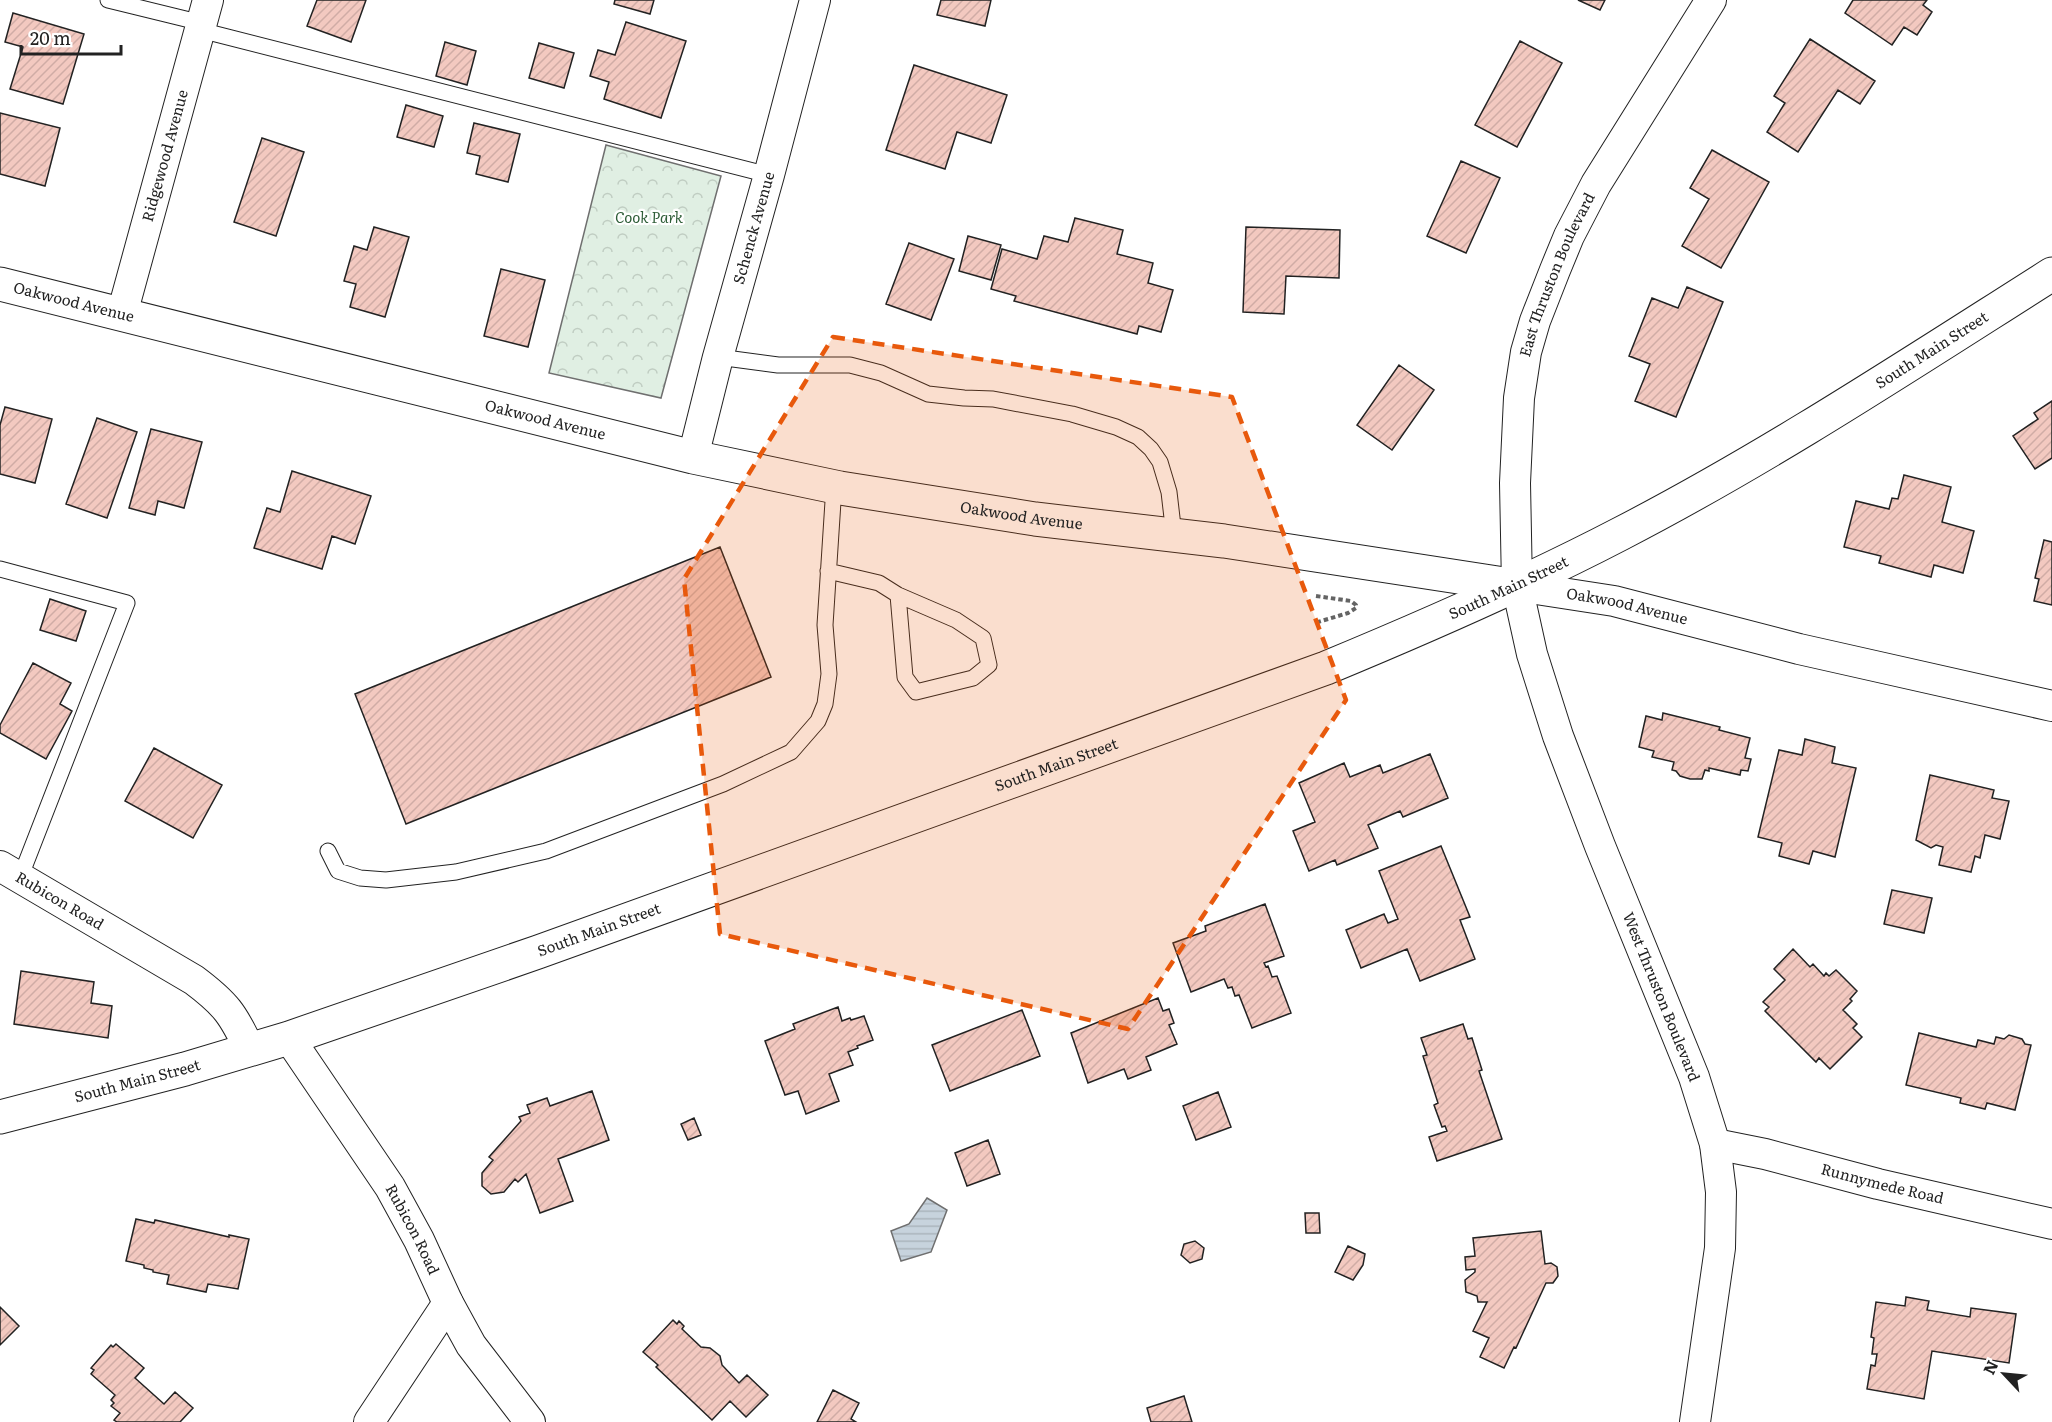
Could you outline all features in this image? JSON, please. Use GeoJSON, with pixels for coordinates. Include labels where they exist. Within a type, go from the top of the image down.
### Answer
{"type":"FeatureCollection","features":[{"type":"Feature","properties":{"kind":"main road","name":"South Main Street"},"geometry":{"type":"LineString","coordinates":[[0,1117],[185,1070],[289,1038],[526,957],[1326,668],[1517,586],[1620,534],[1752,459],[1897,372],[2052,274]]}},
{"type":"Feature","properties":{"kind":"main road","name":"Oakwood Avenue"},"geometry":{"type":"LineString","coordinates":[[0,284],[693,457],[834,486],[1035,519],[1224,541],[1517,586]]}},
{"type":"Feature","properties":{"kind":"street","name":"Schenck Avenue"},"geometry":{"type":"LineString","coordinates":[[693,457],[815,0]]}},
{"type":"Feature","properties":{"kind":"street","name":"East Thruston Boulevard"},"geometry":{"type":"LineString","coordinates":[[1517,586],[1515,483],[1517,419],[1520,387],[1535,321],[1583,208],[1638,115],[1711,0]]}},
{"type":"Feature","properties":{"kind":"street","name":"Ridgewood Avenue"},"geometry":{"type":"LineString","coordinates":[[122,314],[204,18]]}},
{"type":"Feature","properties":{"kind":"street","name":"Oakwood Avenue"},"geometry":{"type":"LineString","coordinates":[[1517,586],[1614,601],[1798,649],[2052,706]]}},
{"type":"Feature","properties":{"kind":"street","name":"West Thruston Boulevard"},"geometry":{"type":"LineString","coordinates":[[1517,586],[1532,654],[1558,736],[1694,1077],[1714,1144],[1721,1192],[1720,1248],[1693,1415]]}},
{"type":"Feature","properties":{"kind":"street","name":"Rubicon Road"},"geometry":{"type":"LineString","coordinates":[[10,872],[195,980],[220,999],[236,1021],[250,1050]]}},
{"type":"Feature","properties":{"kind":"street","name":"Rubicon Road"},"geometry":{"type":"LineString","coordinates":[[289,1038],[390,1187],[471,1344],[530,1422]]}},
{"type":"Feature","properties":{"kind":"street","name":"Runnymede Road"},"geometry":{"type":"LineString","coordinates":[[1714,1144],[1765,1154],[1878,1184],[2052,1224]]}},
{"type":"Feature","properties":{"kind":"street"},"geometry":{"type":"LineString","coordinates":[[369,1422],[448,1303]]}},
{"type":"Feature","properties":{"kind":"lane"},"geometry":{"type":"LineString","coordinates":[[108,0],[204,18],[769,175]]}},
{"type":"Feature","properties":{"kind":"lane"},"geometry":{"type":"LineString","coordinates":[[718,357],[778,364],[850,365],[881,373],[928,394],[964,399],[993,399],[1072,414],[1116,427],[1138,437],[1151,449],[1160,462],[1169,492],[1174,535]]}},
{"type":"Feature","properties":{"kind":"lane"},"geometry":{"type":"LineString","coordinates":[[328,851],[338,871],[360,878],[386,880],[456,872],[546,851],[723,784],[791,752],[818,721],[825,704],[829,674],[825,625],[834,486]]}},
{"type":"Feature","properties":{"kind":"lane"},"geometry":{"type":"LineString","coordinates":[[0,569],[127,603],[10,872]]}},
{"type":"Feature","properties":{"kind":"lane"},"geometry":{"type":"LineString","coordinates":[[828,571],[879,583],[898,595],[957,620],[983,638],[989,664],[973,678],[916,692],[905,677],[898,595]]}},
{"type":"Feature","properties":{"kind":"path"},"geometry":{"type":"LineString","coordinates":[[1316,596],[1351,601],[1356,605],[1356,608],[1348,613],[1318,622]]}},
{"type":"Feature","properties":{"kind":"highlighted area"},"geometry":{"type":"Polygon","coordinates":[[[833,337],[1232,397],[1346,700],[1128,1029],[720,934],[684,579],[833,337]]]}},
{"type":"Feature","properties":{"kind":"green space","name":"Cook Park"},"geometry":{"type":"Polygon","coordinates":[[[606,145],[721,176],[661,398],[549,373],[606,145]]]}},
{"type":"Feature","properties":{"kind":"shaded area"},"geometry":{"type":"Polygon","coordinates":[[[927,1198],[947,1210],[931,1252],[901,1261],[891,1231],[909,1224],[927,1198]]]}},
{"type":"Feature","properties":{"kind":"building"},"geometry":{"type":"Polygon","coordinates":[[[317,0],[366,0],[351,42],[307,26],[317,0]]]}},
{"type":"Feature","properties":{"kind":"building"},"geometry":{"type":"Polygon","coordinates":[[[615,0],[654,0],[650,14],[614,4],[615,0]]]}},
{"type":"Feature","properties":{"kind":"building"},"geometry":{"type":"Polygon","coordinates":[[[941,0],[991,0],[985,26],[937,15],[941,0]]]}},
{"type":"Feature","properties":{"kind":"building"},"geometry":{"type":"Polygon","coordinates":[[[1578,0],[1605,0],[1600,10],[1578,0]]]}},
{"type":"Feature","properties":{"kind":"building"},"geometry":{"type":"Polygon","coordinates":[[[1853,0],[1927,0],[1923,5],[1932,12],[1917,35],[1904,27],[1892,45],[1845,13],[1853,0]]]}},
{"type":"Feature","properties":{"kind":"building"},"geometry":{"type":"Polygon","coordinates":[[[13,13],[84,34],[63,104],[10,89],[23,47],[5,42],[13,13]]]}},
{"type":"Feature","properties":{"kind":"building"},"geometry":{"type":"Polygon","coordinates":[[[626,22],[686,41],[661,118],[604,99],[609,82],[590,76],[598,50],[615,55],[626,22]]]}},
{"type":"Feature","properties":{"kind":"building"},"geometry":{"type":"Polygon","coordinates":[[[1810,39],[1875,81],[1860,104],[1838,90],[1798,152],[1767,132],[1785,103],[1774,96],[1810,39]]]}},
{"type":"Feature","properties":{"kind":"building"},"geometry":{"type":"Polygon","coordinates":[[[1520,41],[1562,63],[1517,147],[1475,125],[1520,41]]]}},
{"type":"Feature","properties":{"kind":"building"},"geometry":{"type":"Polygon","coordinates":[[[445,42],[476,51],[467,85],[436,76],[445,42]]]}},
{"type":"Feature","properties":{"kind":"building"},"geometry":{"type":"Polygon","coordinates":[[[539,43],[574,53],[564,88],[529,78],[539,43]]]}},
{"type":"Feature","properties":{"kind":"building"},"geometry":{"type":"Polygon","coordinates":[[[914,65],[1007,95],[991,143],[957,132],[945,169],[886,150],[914,65]]]}},
{"type":"Feature","properties":{"kind":"building"},"geometry":{"type":"Polygon","coordinates":[[[406,105],[443,116],[434,147],[397,137],[406,105]]]}},
{"type":"Feature","properties":{"kind":"building"},"geometry":{"type":"Polygon","coordinates":[[[0,113],[60,128],[45,186],[0,174],[0,113]]]}},
{"type":"Feature","properties":{"kind":"building"},"geometry":{"type":"Polygon","coordinates":[[[474,123],[520,134],[508,182],[476,174],[480,156],[467,153],[474,123]]]}},
{"type":"Feature","properties":{"kind":"building"},"geometry":{"type":"Polygon","coordinates":[[[262,138],[304,152],[276,236],[234,222],[262,138]]]}},
{"type":"Feature","properties":{"kind":"building"},"geometry":{"type":"Polygon","coordinates":[[[1712,150],[1769,182],[1721,268],[1682,246],[1709,199],[1690,188],[1712,150]]]}},
{"type":"Feature","properties":{"kind":"building"},"geometry":{"type":"Polygon","coordinates":[[[1461,161],[1500,178],[1466,253],[1427,236],[1461,161]]]}},
{"type":"Feature","properties":{"kind":"building"},"geometry":{"type":"Polygon","coordinates":[[[1075,218],[1123,230],[1117,254],[1153,263],[1148,283],[1173,290],[1161,332],[1139,326],[1137,334],[1014,301],[1016,296],[991,289],[1002,249],[1037,259],[1044,236],[1068,242],[1075,218]]]}},
{"type":"Feature","properties":{"kind":"building"},"geometry":{"type":"Polygon","coordinates":[[[374,227],[409,237],[385,317],[350,307],[356,284],[344,281],[354,246],[367,250],[374,227]]]}},
{"type":"Feature","properties":{"kind":"building"},"geometry":{"type":"Polygon","coordinates":[[[1246,227],[1340,230],[1339,278],[1286,276],[1284,314],[1243,312],[1246,227]]]}},
{"type":"Feature","properties":{"kind":"building"},"geometry":{"type":"Polygon","coordinates":[[[968,236],[1001,245],[991,280],[959,271],[968,236]]]}},
{"type":"Feature","properties":{"kind":"building"},"geometry":{"type":"Polygon","coordinates":[[[909,243],[954,259],[931,320],[886,304],[909,243]]]}},
{"type":"Feature","properties":{"kind":"building"},"geometry":{"type":"Polygon","coordinates":[[[501,269],[545,280],[528,347],[484,336],[501,269]]]}},
{"type":"Feature","properties":{"kind":"building"},"geometry":{"type":"Polygon","coordinates":[[[1687,287],[1723,302],[1676,417],[1635,401],[1650,364],[1629,356],[1652,298],[1678,308],[1687,287]]]}},
{"type":"Feature","properties":{"kind":"building"},"geometry":{"type":"Polygon","coordinates":[[[1399,365],[1434,390],[1392,450],[1357,425],[1399,365]]]}},
{"type":"Feature","properties":{"kind":"building"},"geometry":{"type":"Polygon","coordinates":[[[2052,401],[2052,458],[2035,469],[2013,436],[2038,419],[2034,413],[2052,401]]]}},
{"type":"Feature","properties":{"kind":"building"},"geometry":{"type":"Polygon","coordinates":[[[5,407],[52,419],[35,483],[0,474],[0,425],[5,407]]]}},
{"type":"Feature","properties":{"kind":"building"},"geometry":{"type":"Polygon","coordinates":[[[97,418],[137,432],[107,518],[66,504],[97,418]]]}},
{"type":"Feature","properties":{"kind":"building"},"geometry":{"type":"Polygon","coordinates":[[[151,429],[202,442],[184,508],[158,501],[155,515],[129,508],[151,429]]]}},
{"type":"Feature","properties":{"kind":"building"},"geometry":{"type":"Polygon","coordinates":[[[292,471],[371,496],[355,544],[332,536],[322,569],[254,548],[267,508],[280,512],[292,471]]]}},
{"type":"Feature","properties":{"kind":"building"},"geometry":{"type":"Polygon","coordinates":[[[1904,475],[1951,487],[1942,522],[1974,531],[1963,573],[1934,565],[1931,577],[1879,563],[1881,556],[1844,547],[1856,501],[1889,509],[1892,498],[1898,499],[1904,475]]]}},
{"type":"Feature","properties":{"kind":"building"},"geometry":{"type":"Polygon","coordinates":[[[2044,540],[2052,542],[2052,605],[2034,601],[2039,579],[2035,578],[2044,540]]]}},
{"type":"Feature","properties":{"kind":"building"},"geometry":{"type":"Polygon","coordinates":[[[720,547],[771,677],[406,824],[355,694],[720,547]]]}},
{"type":"Feature","properties":{"kind":"building"},"geometry":{"type":"Polygon","coordinates":[[[50,599],[86,611],[76,641],[40,630],[50,599]]]}},
{"type":"Feature","properties":{"kind":"building"},"geometry":{"type":"Polygon","coordinates":[[[33,663],[71,683],[60,704],[72,711],[46,759],[0,733],[0,725],[33,663]]]}},
{"type":"Feature","properties":{"kind":"building"},"geometry":{"type":"Polygon","coordinates":[[[1663,713],[1720,727],[1719,730],[1750,738],[1745,758],[1751,759],[1748,771],[1741,770],[1740,775],[1709,768],[1709,771],[1705,770],[1702,779],[1690,779],[1672,770],[1674,762],[1652,757],[1654,751],[1639,747],[1646,716],[1662,720],[1663,713]]]}},
{"type":"Feature","properties":{"kind":"building"},"geometry":{"type":"Polygon","coordinates":[[[1805,739],[1835,747],[1832,763],[1856,768],[1835,857],[1813,851],[1809,864],[1779,856],[1782,843],[1758,837],[1779,750],[1802,755],[1805,739]]]}},
{"type":"Feature","properties":{"kind":"building"},"geometry":{"type":"Polygon","coordinates":[[[154,748],[222,785],[193,838],[125,801],[154,748]]]}},
{"type":"Feature","properties":{"kind":"building"},"geometry":{"type":"Polygon","coordinates":[[[1430,754],[1448,798],[1403,817],[1400,811],[1368,825],[1378,848],[1337,865],[1335,860],[1309,871],[1293,831],[1315,822],[1299,783],[1344,763],[1350,777],[1380,765],[1383,773],[1430,754]]]}},
{"type":"Feature","properties":{"kind":"building"},"geometry":{"type":"Polygon","coordinates":[[[1930,775],[1994,790],[1992,798],[2009,801],[2000,839],[1985,835],[1980,858],[1975,856],[1971,872],[1939,865],[1943,847],[1936,845],[1931,848],[1916,840],[1930,775]]]}},
{"type":"Feature","properties":{"kind":"building"},"geometry":{"type":"Polygon","coordinates":[[[1441,846],[1470,917],[1460,920],[1475,959],[1420,981],[1407,949],[1361,968],[1346,930],[1384,914],[1388,923],[1398,919],[1379,871],[1441,846]]]}},
{"type":"Feature","properties":{"kind":"building"},"geometry":{"type":"Polygon","coordinates":[[[1892,890],[1932,898],[1924,933],[1884,924],[1892,890]]]}},
{"type":"Feature","properties":{"kind":"building"},"geometry":{"type":"Polygon","coordinates":[[[1265,904],[1284,956],[1264,963],[1266,967],[1268,966],[1272,977],[1277,976],[1291,1013],[1252,1028],[1239,995],[1235,996],[1232,987],[1228,988],[1224,979],[1191,992],[1173,943],[1206,931],[1205,926],[1265,904]]]}},
{"type":"Feature","properties":{"kind":"building"},"geometry":{"type":"Polygon","coordinates":[[[1793,949],[1810,967],[1813,964],[1824,976],[1826,973],[1829,976],[1836,970],[1857,991],[1850,999],[1852,1001],[1843,1010],[1857,1024],[1853,1028],[1862,1037],[1830,1069],[1819,1058],[1816,1062],[1765,1011],[1769,1007],[1763,1002],[1785,980],[1774,969],[1793,949]]]}},
{"type":"Feature","properties":{"kind":"building"},"geometry":{"type":"Polygon","coordinates":[[[21,971],[94,982],[91,1003],[112,1006],[108,1038],[14,1024],[21,971]]]}},
{"type":"Feature","properties":{"kind":"building"},"geometry":{"type":"Polygon","coordinates":[[[1158,998],[1163,1011],[1169,1009],[1174,1023],[1169,1025],[1177,1044],[1146,1057],[1151,1070],[1128,1079],[1124,1069],[1088,1083],[1071,1033],[1158,998]]]}},
{"type":"Feature","properties":{"kind":"building"},"geometry":{"type":"Polygon","coordinates":[[[838,1007],[842,1021],[864,1016],[873,1040],[848,1052],[853,1065],[829,1074],[839,1101],[806,1114],[798,1091],[785,1095],[765,1041],[795,1029],[793,1024],[838,1007]]]}},
{"type":"Feature","properties":{"kind":"building"},"geometry":{"type":"Polygon","coordinates":[[[1022,1010],[1040,1056],[950,1091],[932,1045],[1022,1010]]]}},
{"type":"Feature","properties":{"kind":"building"},"geometry":{"type":"Polygon","coordinates":[[[1463,1024],[1468,1039],[1472,1038],[1482,1070],[1479,1071],[1502,1139],[1437,1161],[1429,1137],[1447,1131],[1445,1126],[1442,1127],[1434,1105],[1438,1103],[1423,1056],[1427,1055],[1421,1038],[1463,1024]]]}},
{"type":"Feature","properties":{"kind":"building"},"geometry":{"type":"Polygon","coordinates":[[[1919,1033],[1976,1047],[1978,1040],[1994,1044],[1996,1037],[2004,1039],[2009,1035],[2031,1045],[2015,1110],[1987,1103],[1985,1109],[1960,1103],[1961,1098],[1906,1085],[1919,1033]]]}},
{"type":"Feature","properties":{"kind":"building"},"geometry":{"type":"Polygon","coordinates":[[[592,1091],[609,1140],[558,1159],[573,1201],[540,1213],[526,1174],[518,1182],[515,1179],[504,1192],[491,1194],[482,1186],[482,1173],[493,1160],[489,1157],[521,1121],[519,1117],[530,1113],[527,1105],[547,1098],[550,1106],[592,1091]]]}},
{"type":"Feature","properties":{"kind":"building"},"geometry":{"type":"Polygon","coordinates":[[[1218,1092],[1231,1127],[1196,1140],[1183,1106],[1218,1092]]]}},
{"type":"Feature","properties":{"kind":"building"},"geometry":{"type":"Polygon","coordinates":[[[694,1118],[701,1135],[688,1140],[681,1124],[694,1118]]]}},
{"type":"Feature","properties":{"kind":"building"},"geometry":{"type":"Polygon","coordinates":[[[988,1140],[1000,1174],[967,1186],[955,1153],[988,1140]]]}},
{"type":"Feature","properties":{"kind":"building"},"geometry":{"type":"Polygon","coordinates":[[[1305,1213],[1319,1213],[1320,1233],[1306,1233],[1305,1213]]]}},
{"type":"Feature","properties":{"kind":"building"},"geometry":{"type":"Polygon","coordinates":[[[136,1219],[154,1223],[155,1220],[229,1237],[229,1235],[249,1239],[238,1289],[208,1284],[206,1292],[167,1284],[169,1275],[153,1272],[153,1270],[144,1268],[144,1265],[126,1261],[136,1219]]]}},
{"type":"Feature","properties":{"kind":"building"},"geometry":{"type":"Polygon","coordinates":[[[1541,1231],[1545,1264],[1551,1263],[1557,1267],[1558,1276],[1553,1283],[1546,1283],[1516,1348],[1514,1347],[1504,1368],[1480,1357],[1489,1338],[1473,1331],[1487,1302],[1478,1302],[1477,1296],[1466,1292],[1465,1280],[1475,1272],[1475,1269],[1466,1270],[1465,1257],[1475,1256],[1473,1238],[1541,1231]]]}},
{"type":"Feature","properties":{"kind":"building"},"geometry":{"type":"Polygon","coordinates":[[[1195,1241],[1204,1248],[1202,1259],[1190,1263],[1181,1255],[1184,1244],[1195,1241]]]}},
{"type":"Feature","properties":{"kind":"building"},"geometry":{"type":"Polygon","coordinates":[[[1348,1246],[1365,1254],[1363,1265],[1353,1280],[1335,1272],[1348,1246]]]}},
{"type":"Feature","properties":{"kind":"building"},"geometry":{"type":"Polygon","coordinates":[[[1906,1297],[1929,1301],[1927,1310],[1970,1317],[1971,1308],[2016,1314],[2009,1363],[1932,1351],[1924,1399],[1867,1389],[1871,1365],[1875,1366],[1877,1354],[1872,1354],[1874,1338],[1871,1337],[1876,1302],[1905,1306],[1906,1297]]]}},
{"type":"Feature","properties":{"kind":"building"},"geometry":{"type":"Polygon","coordinates":[[[0,1307],[19,1326],[0,1345],[0,1307]]]}},
{"type":"Feature","properties":{"kind":"building"},"geometry":{"type":"Polygon","coordinates":[[[673,1320],[677,1324],[679,1321],[684,1326],[682,1329],[701,1347],[710,1348],[720,1356],[722,1365],[739,1383],[747,1375],[768,1395],[746,1417],[730,1401],[712,1420],[643,1352],[673,1320]]]}},
{"type":"Feature","properties":{"kind":"building"},"geometry":{"type":"Polygon","coordinates":[[[116,1344],[144,1368],[135,1378],[164,1404],[175,1392],[193,1408],[180,1422],[117,1422],[114,1420],[120,1413],[111,1406],[114,1403],[111,1400],[115,1395],[91,1374],[94,1370],[91,1368],[111,1345],[113,1347],[116,1344]]]}},
{"type":"Feature","properties":{"kind":"building"},"geometry":{"type":"Polygon","coordinates":[[[833,1390],[859,1403],[851,1419],[856,1422],[817,1422],[833,1390]]]}},
{"type":"Feature","properties":{"kind":"building"},"geometry":{"type":"Polygon","coordinates":[[[1184,1396],[1192,1422],[1151,1422],[1147,1408],[1184,1396]]]}}]}
